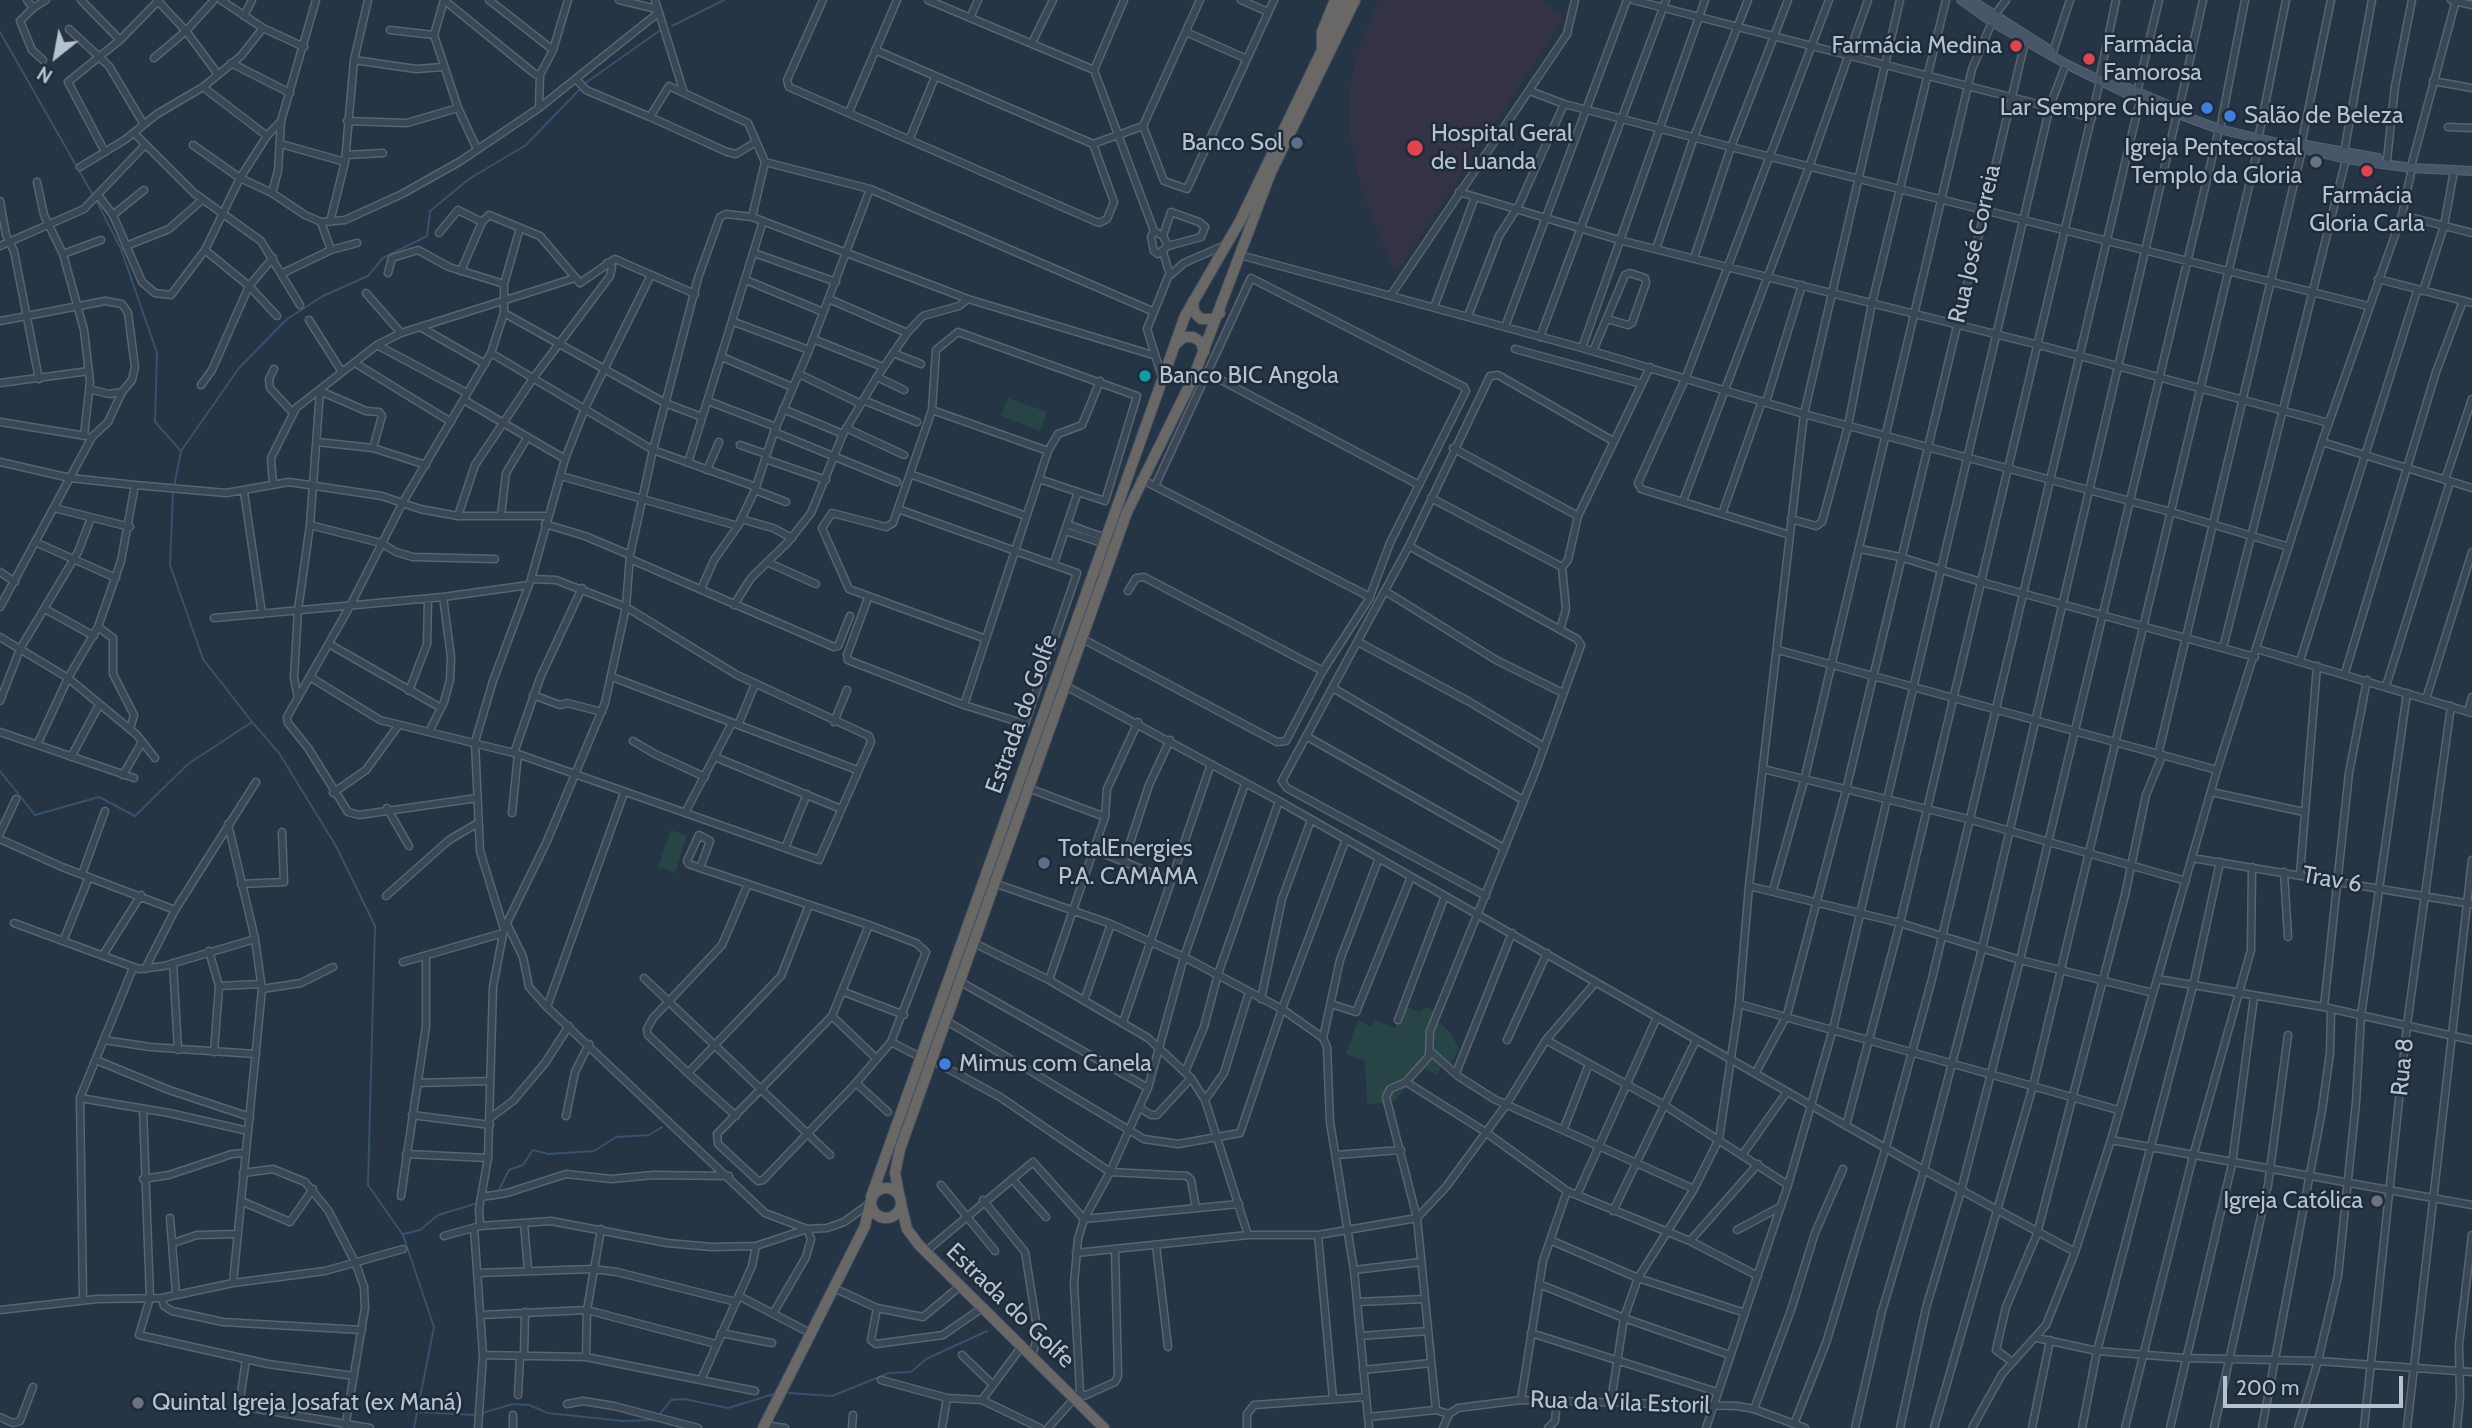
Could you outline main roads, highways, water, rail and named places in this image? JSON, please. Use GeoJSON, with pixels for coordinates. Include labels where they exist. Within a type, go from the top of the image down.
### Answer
{"type":"FeatureCollection","features":[{"type":"Feature","properties":{"kind":"highway"},"geometry":{"type":"LineString","coordinates":[[1322,52],[1322,32],[1335,0]]}},
{"type":"Feature","properties":{"kind":"highway","name":"Estrada do Golfe"},"geometry":{"type":"LineString","coordinates":[[1104,1428],[1077,1396],[959,1287],[907,1229],[895,1181],[897,1160],[927,1059],[1175,345],[1193,300],[1226,247],[1346,0]]}},
{"type":"Feature","properties":{"kind":"highway","name":"Estrada do Golfe"},"geometry":{"type":"LineString","coordinates":[[764,1427],[865,1226],[870,1200],[945,1020],[1064,685],[1141,479],[1204,353],[1280,154],[1355,0]]}},
{"type":"Feature","properties":{"kind":"highway"},"geometry":{"type":"LineString","coordinates":[[1193,300],[1194,312],[1201,319],[1213,320],[1220,313]]}},
{"type":"Feature","properties":{"kind":"highway"},"geometry":{"type":"LineString","coordinates":[[1175,345],[1181,338],[1193,337],[1201,342],[1204,353]]}},
{"type":"Feature","properties":{"kind":"highway"},"geometry":{"type":"LineString","coordinates":[[886,1187],[900,1199],[897,1213],[883,1218],[873,1213],[870,1200],[877,1190],[886,1187]]}},
{"type":"Feature","properties":{"kind":"main road"},"geometry":{"type":"LineString","coordinates":[[1961,0],[2100,78]]}},
{"type":"Feature","properties":{"kind":"main road"},"geometry":{"type":"LineString","coordinates":[[1970,0],[2025,42],[2066,64],[2178,112],[2260,137],[2345,156],[2454,171],[2472,169]]}},
{"type":"Feature","properties":{"kind":"main road"},"geometry":{"type":"LineString","coordinates":[[2345,156],[2387,160],[2412,166],[2472,169]]}},
{"type":"Feature","properties":{"kind":"waterway"},"geometry":{"type":"LineString","coordinates":[[672,26],[724,0]]}},
{"type":"Feature","properties":{"kind":"waterway"},"geometry":{"type":"LineString","coordinates":[[584,84],[659,31]]}},
{"type":"Feature","properties":{"kind":"waterway"},"geometry":{"type":"LineString","coordinates":[[0,32],[93,195]]}},
{"type":"Feature","properties":{"kind":"waterway"},"geometry":{"type":"LineString","coordinates":[[181,451],[239,368],[287,319],[323,296],[368,276],[383,258],[427,236],[430,211],[469,179],[526,145],[580,89]]}},
{"type":"Feature","properties":{"kind":"waterway"},"geometry":{"type":"LineString","coordinates":[[96,200],[121,249],[157,353],[155,422],[181,451],[174,487]]}},
{"type":"Feature","properties":{"kind":"waterway"},"geometry":{"type":"LineString","coordinates":[[0,771],[35,815],[99,797],[135,816],[188,764],[252,722],[203,659],[170,565],[173,492]]}},
{"type":"Feature","properties":{"kind":"waterway"},"geometry":{"type":"LineString","coordinates":[[253,723],[279,753],[336,846],[375,926],[368,1185],[403,1235],[434,1327],[414,1428]]}},
{"type":"Feature","properties":{"kind":"waterway"},"geometry":{"type":"LineString","coordinates":[[498,1192],[509,1170],[523,1165],[533,1150],[548,1154],[594,1151],[616,1137],[649,1135],[662,1127]]}},
{"type":"Feature","properties":{"kind":"waterway"},"geometry":{"type":"LineString","coordinates":[[404,1234],[420,1230],[438,1215],[478,1203]]}},
{"type":"Feature","properties":{"kind":"waterway"},"geometry":{"type":"LineString","coordinates":[[789,1393],[832,1396],[889,1373],[911,1372],[926,1359],[987,1331]]}},
{"type":"Feature","properties":{"kind":"waterway"},"geometry":{"type":"LineString","coordinates":[[660,1414],[671,1400],[684,1399],[728,1408],[774,1394]]}},
{"type":"Feature","properties":{"kind":"waterway"},"geometry":{"type":"LineString","coordinates":[[482,1413],[513,1404],[529,1405],[548,1413],[623,1421],[653,1420]]}},
{"type":"Feature","properties":{"kind":"waterway"},"geometry":{"type":"LineString","coordinates":[[419,1412],[473,1415]]}},
{"type":"Feature","properties":{"kind":"place","name":"Farmácia Medina"},"geometry":{"type":"Point","coordinates":[2016,46]}},
{"type":"Feature","properties":{"kind":"place","name":"Farmácia Famorosa"},"geometry":{"type":"Point","coordinates":[2089,59]}},
{"type":"Feature","properties":{"kind":"place","name":"Lar Sempre Chique"},"geometry":{"type":"Point","coordinates":[2207,108]}},
{"type":"Feature","properties":{"kind":"place","name":"Salão de Beleza"},"geometry":{"type":"Point","coordinates":[2230,116]}},
{"type":"Feature","properties":{"kind":"place","name":"Banco Sol"},"geometry":{"type":"Point","coordinates":[1297,143]}},
{"type":"Feature","properties":{"kind":"place","name":"Hospital Geral de Luanda"},"geometry":{"type":"Point","coordinates":[1415,148]}},
{"type":"Feature","properties":{"kind":"place","name":"Igreja Pentecostal Templo da Gloria"},"geometry":{"type":"Point","coordinates":[2316,162]}},
{"type":"Feature","properties":{"kind":"place","name":"Farmácia Gloria Carla"},"geometry":{"type":"Point","coordinates":[2367,171]}},
{"type":"Feature","properties":{"kind":"place","name":"Banco BIC Angola"},"geometry":{"type":"Point","coordinates":[1145,376]}},
{"type":"Feature","properties":{"kind":"place","name":"TotalEnergies P.A. CAMAMA"},"geometry":{"type":"Point","coordinates":[1044,863]}},
{"type":"Feature","properties":{"kind":"place","name":"Mimus com Canela"},"geometry":{"type":"Point","coordinates":[945,1064]}},
{"type":"Feature","properties":{"kind":"place","name":"Igreja Católica"},"geometry":{"type":"Point","coordinates":[2377,1201]}},
{"type":"Feature","properties":{"kind":"place","name":"Quintal Igreja Josafat (ex Maná)"},"geometry":{"type":"Point","coordinates":[138,1403]}}]}
